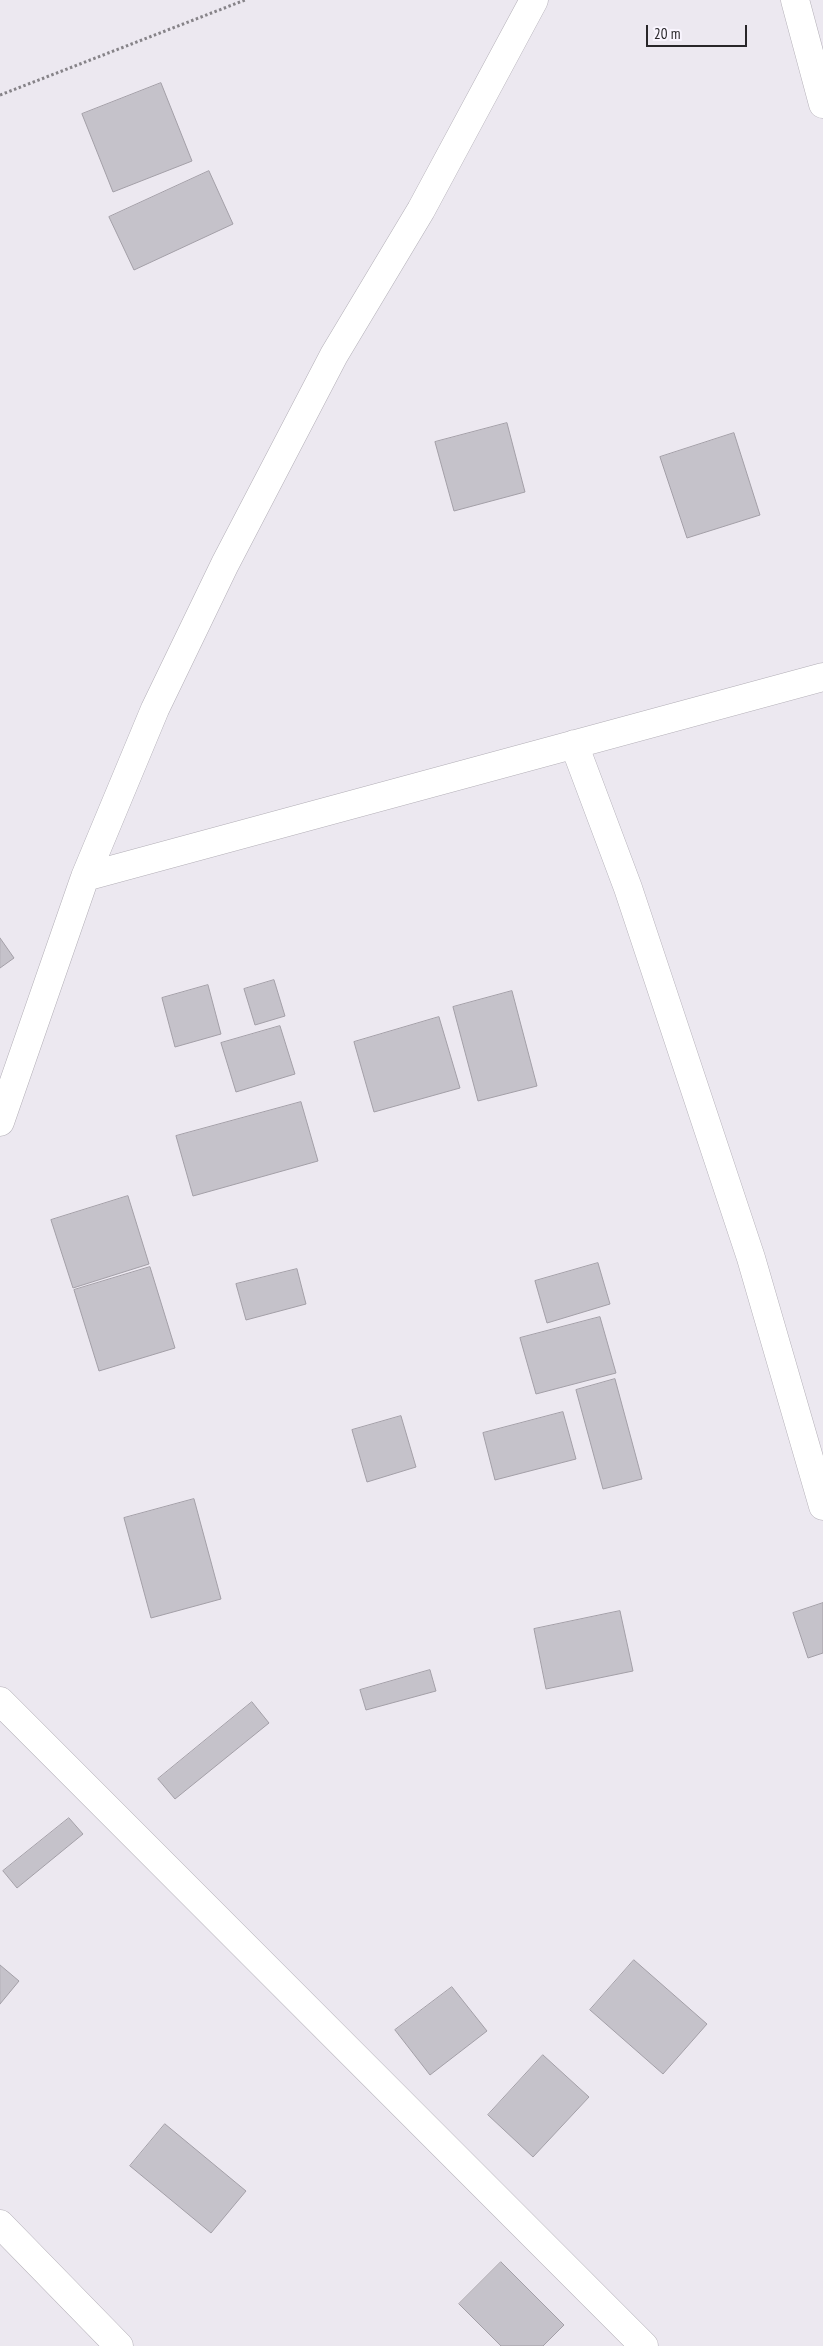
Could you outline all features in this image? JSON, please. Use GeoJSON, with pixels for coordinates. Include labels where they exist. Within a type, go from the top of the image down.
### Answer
{"type":"FeatureCollection","features":[{"type":"Feature","properties":{"kind":"street"},"geometry":{"type":"LineString","coordinates":[[0,1122],[85,877],[155,709],[225,564],[334,355],[421,210],[534,0]]}},
{"type":"Feature","properties":{"kind":"street"},"geometry":{"type":"LineString","coordinates":[[795,0],[823,104]]}},
{"type":"Feature","properties":{"kind":"street"},"geometry":{"type":"LineString","coordinates":[[85,877],[823,677]]}},
{"type":"Feature","properties":{"kind":"street"},"geometry":{"type":"LineString","coordinates":[[574,744],[628,888],[751,1258],[823,1506]]}},
{"type":"Feature","properties":{"kind":"street"},"geometry":{"type":"LineString","coordinates":[[0,1700],[644,2346]]}},
{"type":"Feature","properties":{"kind":"street"},"geometry":{"type":"LineString","coordinates":[[0,2224],[119,2346]]}},
{"type":"Feature","properties":{"kind":"path"},"geometry":{"type":"LineString","coordinates":[[0,95],[245,0]]}},
{"type":"Feature","properties":{"kind":"building"},"geometry":{"type":"Polygon","coordinates":[[[161,83],[192,161],[113,192],[82,114],[161,83]]]}},
{"type":"Feature","properties":{"kind":"building"},"geometry":{"type":"Polygon","coordinates":[[[209,171],[233,224],[134,270],[109,217],[209,171]]]}},
{"type":"Feature","properties":{"kind":"building"},"geometry":{"type":"Polygon","coordinates":[[[507,423],[525,492],[454,511],[435,442],[507,423]]]}},
{"type":"Feature","properties":{"kind":"building"},"geometry":{"type":"Polygon","coordinates":[[[734,433],[760,515],[687,538],[660,457],[734,433]]]}},
{"type":"Feature","properties":{"kind":"building"},"geometry":{"type":"Polygon","coordinates":[[[0,938],[14,958],[0,968],[0,938]]]}},
{"type":"Feature","properties":{"kind":"building"},"geometry":{"type":"Polygon","coordinates":[[[274,980],[285,1016],[255,1025],[244,989],[274,980]]]}},
{"type":"Feature","properties":{"kind":"building"},"geometry":{"type":"Polygon","coordinates":[[[208,985],[221,1034],[175,1047],[162,998],[208,985]]]}},
{"type":"Feature","properties":{"kind":"building"},"geometry":{"type":"Polygon","coordinates":[[[512,991],[537,1086],[478,1101],[453,1007],[512,991]]]}},
{"type":"Feature","properties":{"kind":"building"},"geometry":{"type":"Polygon","coordinates":[[[439,1017],[460,1088],[374,1112],[354,1042],[439,1017]]]}},
{"type":"Feature","properties":{"kind":"building"},"geometry":{"type":"Polygon","coordinates":[[[280,1026],[295,1074],[236,1092],[221,1043],[280,1026]]]}},
{"type":"Feature","properties":{"kind":"building"},"geometry":{"type":"Polygon","coordinates":[[[301,1102],[318,1161],[193,1196],[176,1136],[301,1102]]]}},
{"type":"Feature","properties":{"kind":"building"},"geometry":{"type":"Polygon","coordinates":[[[128,1196],[149,1264],[73,1288],[51,1220],[128,1196]]]}},
{"type":"Feature","properties":{"kind":"building"},"geometry":{"type":"Polygon","coordinates":[[[598,1263],[610,1304],[547,1323],[535,1281],[598,1263]]]}},
{"type":"Feature","properties":{"kind":"building"},"geometry":{"type":"Polygon","coordinates":[[[150,1267],[175,1348],[99,1371],[74,1290],[150,1267]]]}},
{"type":"Feature","properties":{"kind":"building"},"geometry":{"type":"Polygon","coordinates":[[[297,1269],[306,1304],[246,1320],[236,1284],[297,1269]]]}},
{"type":"Feature","properties":{"kind":"building"},"geometry":{"type":"Polygon","coordinates":[[[600,1317],[616,1373],[536,1394],[520,1338],[600,1317]]]}},
{"type":"Feature","properties":{"kind":"building"},"geometry":{"type":"Polygon","coordinates":[[[615,1379],[642,1479],[603,1489],[576,1390],[615,1379]]]}},
{"type":"Feature","properties":{"kind":"building"},"geometry":{"type":"Polygon","coordinates":[[[563,1412],[576,1459],[495,1480],[483,1433],[563,1412]]]}},
{"type":"Feature","properties":{"kind":"building"},"geometry":{"type":"Polygon","coordinates":[[[401,1416],[416,1467],[367,1482],[352,1430],[401,1416]]]}},
{"type":"Feature","properties":{"kind":"building"},"geometry":{"type":"Polygon","coordinates":[[[194,1499],[221,1599],[151,1618],[124,1518],[194,1499]]]}},
{"type":"Feature","properties":{"kind":"building"},"geometry":{"type":"Polygon","coordinates":[[[823,1603],[823,1653],[808,1658],[793,1613],[823,1603]]]}},
{"type":"Feature","properties":{"kind":"building"},"geometry":{"type":"Polygon","coordinates":[[[620,1611],[633,1671],[546,1689],[534,1629],[620,1611]]]}},
{"type":"Feature","properties":{"kind":"building"},"geometry":{"type":"Polygon","coordinates":[[[430,1670],[436,1691],[366,1710],[360,1690],[430,1670]]]}},
{"type":"Feature","properties":{"kind":"building"},"geometry":{"type":"Polygon","coordinates":[[[252,1702],[269,1723],[175,1799],[158,1779],[252,1702]]]}},
{"type":"Feature","properties":{"kind":"building"},"geometry":{"type":"Polygon","coordinates":[[[69,1818],[83,1834],[17,1888],[3,1871],[69,1818]]]}},
{"type":"Feature","properties":{"kind":"building"},"geometry":{"type":"Polygon","coordinates":[[[634,1960],[707,2024],[663,2074],[590,2010],[634,1960]]]}},
{"type":"Feature","properties":{"kind":"building"},"geometry":{"type":"Polygon","coordinates":[[[0,1965],[19,1981],[0,2004],[0,1965]]]}},
{"type":"Feature","properties":{"kind":"building"},"geometry":{"type":"Polygon","coordinates":[[[452,1987],[487,2031],[430,2075],[395,2030],[452,1987]]]}},
{"type":"Feature","properties":{"kind":"building"},"geometry":{"type":"Polygon","coordinates":[[[543,2055],[589,2097],[533,2157],[488,2115],[543,2055]]]}},
{"type":"Feature","properties":{"kind":"building"},"geometry":{"type":"Polygon","coordinates":[[[165,2124],[246,2191],[211,2233],[130,2166],[165,2124]]]}},
{"type":"Feature","properties":{"kind":"building"},"geometry":{"type":"Polygon","coordinates":[[[501,2262],[564,2325],[543,2346],[501,2346],[459,2304],[501,2262]]]}}]}
